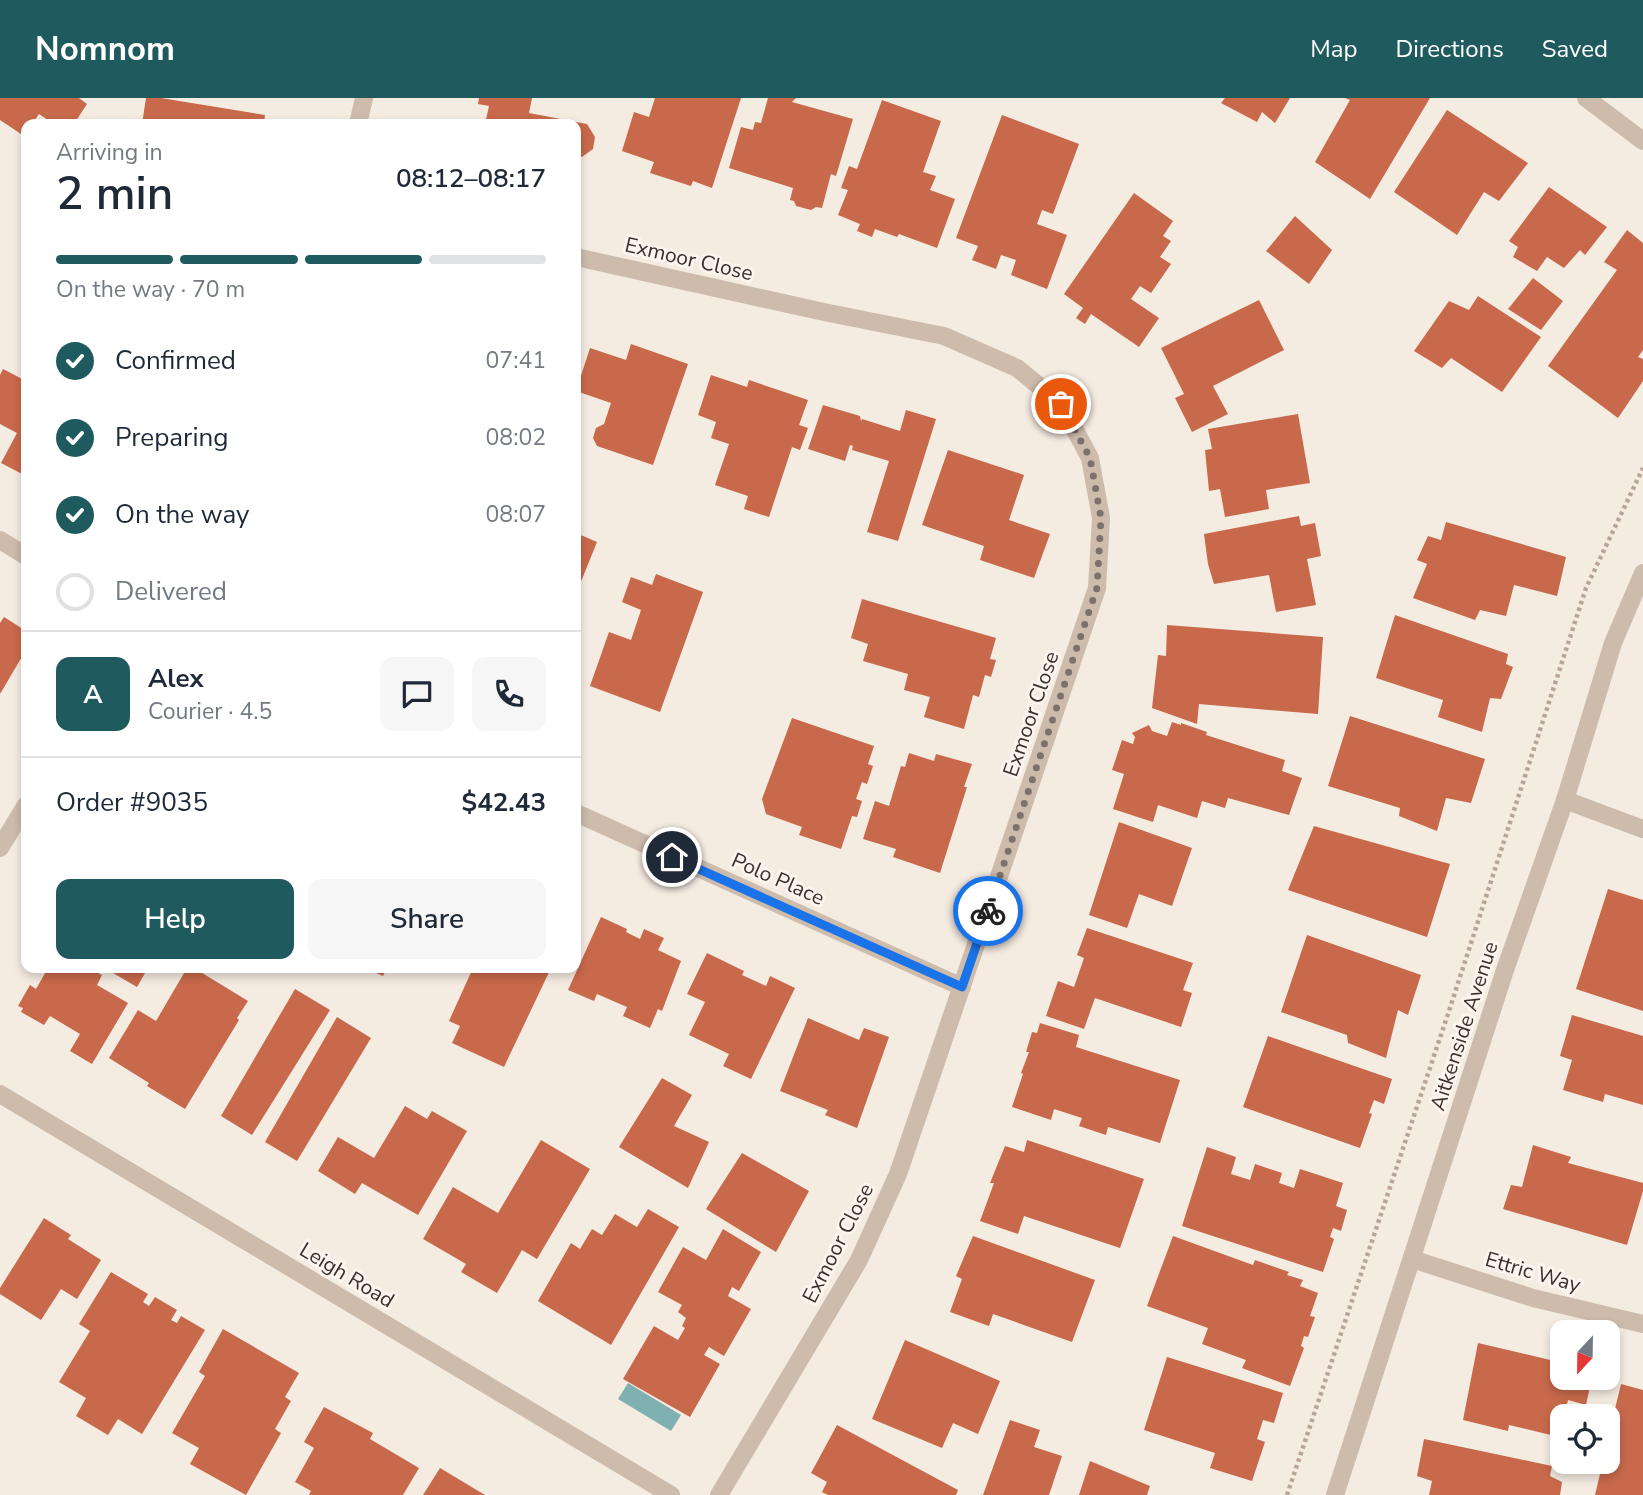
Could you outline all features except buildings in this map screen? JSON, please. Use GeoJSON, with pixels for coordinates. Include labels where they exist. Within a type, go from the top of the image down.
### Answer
{"type":"FeatureCollection","features":[{"type":"Feature","properties":{"kind":"street"},"geometry":{"type":"LineString","coordinates":[[359,119],[364,98]]}},
{"type":"Feature","properties":{"kind":"street"},"geometry":{"type":"LineString","coordinates":[[1586,98],[1643,141]]}},
{"type":"Feature","properties":{"kind":"street","name":"Exmoor Close"},"geometry":{"type":"LineString","coordinates":[[581,258],[944,336],[1017,368],[1061,404],[1090,458],[1101,518],[1097,588],[898,1174],[859,1260],[719,1495]]}},
{"type":"Feature","properties":{"kind":"street"},"geometry":{"type":"LineString","coordinates":[[0,540],[21,553]]}},
{"type":"Feature","properties":{"kind":"street","name":"Aitkenside Avenue"},"geometry":{"type":"LineString","coordinates":[[1335,1495],[1505,971],[1565,800],[1613,643],[1643,573]]}},
{"type":"Feature","properties":{"kind":"street"},"geometry":{"type":"LineString","coordinates":[[1565,800],[1643,829]]}},
{"type":"Feature","properties":{"kind":"street"},"geometry":{"type":"LineString","coordinates":[[0,848],[21,813]]}},
{"type":"Feature","properties":{"kind":"street","name":"Polo Place"},"geometry":{"type":"LineString","coordinates":[[581,815],[962,987]]}},
{"type":"Feature","properties":{"kind":"street","name":"Leigh Road"},"geometry":{"type":"LineString","coordinates":[[0,1094],[671,1495]]}},
{"type":"Feature","properties":{"kind":"street","name":"Ettric Way"},"geometry":{"type":"LineString","coordinates":[[1412,1259],[1532,1298],[1643,1324]]}},
{"type":"Feature","properties":{"kind":"path"},"geometry":{"type":"LineString","coordinates":[[1286,1495],[1448,1014],[1586,588],[1643,468]]}},
{"type":"Feature","properties":{"kind":"water"},"geometry":{"type":"Polygon","coordinates":[[[628,1383],[681,1415],[671,1431],[618,1399],[628,1383]]]}},
{"type":"Feature","properties":{"kind":"way so far"},"geometry":{"type":"LineString","coordinates":[[988,911],[1097,588],[1101,518],[1090,458],[1061,404]]}},
{"type":"Feature","properties":{"kind":"route"},"geometry":{"type":"LineString","coordinates":[[672,857],[962,987],[988,911]]}}]}
